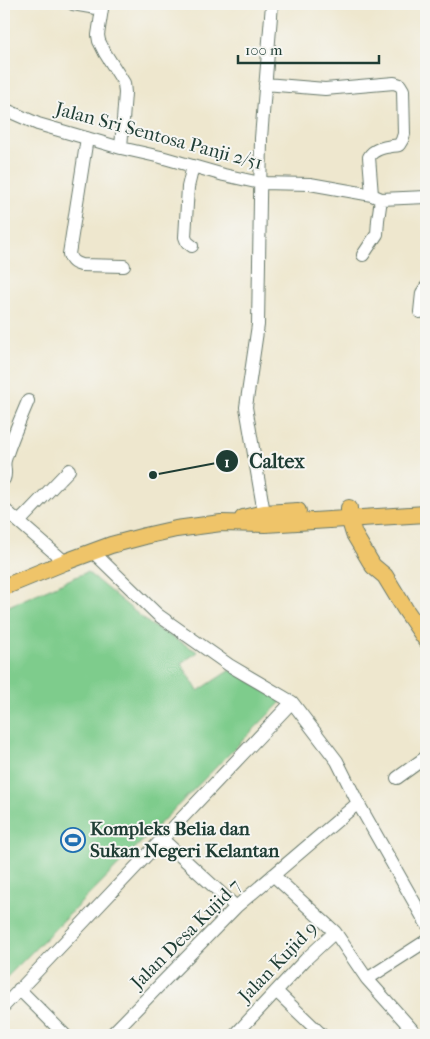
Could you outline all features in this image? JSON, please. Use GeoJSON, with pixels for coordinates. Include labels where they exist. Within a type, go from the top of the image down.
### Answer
{"type":"FeatureCollection","features":[{"type":"Feature","properties":{"kind":"main road"},"geometry":{"type":"LineString","coordinates":[[4,587],[92,551],[160,532],[221,524],[265,524],[426,504]]}},
{"type":"Feature","properties":{"kind":"main road"},"geometry":{"type":"LineString","coordinates":[[221,524],[264,513],[426,514]]}},
{"type":"Feature","properties":{"kind":"main road"},"geometry":{"type":"LineString","coordinates":[[353,513],[354,534],[373,566],[385,576],[426,640]]}},
{"type":"Feature","properties":{"kind":"street"},"geometry":{"type":"LineString","coordinates":[[73,4],[102,6],[98,34],[99,41],[124,83],[125,93],[120,148]]}},
{"type":"Feature","properties":{"kind":"street"},"geometry":{"type":"LineString","coordinates":[[264,513],[246,406],[258,325],[261,138],[272,4]]}},
{"type":"Feature","properties":{"kind":"street"},"geometry":{"type":"LineString","coordinates":[[264,84],[325,89],[394,83],[400,85],[403,90],[404,134],[402,140],[399,145],[377,149],[369,157],[378,220],[377,234],[363,254]]}},
{"type":"Feature","properties":{"kind":"street","name":"Jalan Sri Sentosa Panji 2/51"},"geometry":{"type":"LineString","coordinates":[[4,109],[38,124],[120,148],[161,156],[260,183],[310,184],[376,197],[426,197]]}},
{"type":"Feature","properties":{"kind":"street"},"geometry":{"type":"LineString","coordinates":[[87,138],[68,254],[70,260],[81,265],[124,266]]}},
{"type":"Feature","properties":{"kind":"street"},"geometry":{"type":"LineString","coordinates":[[192,246],[185,237],[188,187],[193,166]]}},
{"type":"Feature","properties":{"kind":"street"},"geometry":{"type":"LineString","coordinates":[[420,312],[422,293],[426,286]]}},
{"type":"Feature","properties":{"kind":"street"},"geometry":{"type":"LineString","coordinates":[[4,479],[6,474],[4,463],[14,433],[28,401]]}},
{"type":"Feature","properties":{"kind":"street"},"geometry":{"type":"LineString","coordinates":[[19,522],[69,470]]}},
{"type":"Feature","properties":{"kind":"street"},"geometry":{"type":"LineString","coordinates":[[4,510],[65,562]]}},
{"type":"Feature","properties":{"kind":"street"},"geometry":{"type":"LineString","coordinates":[[92,551],[158,615],[229,665],[292,702],[337,761],[358,803],[426,923]]}},
{"type":"Feature","properties":{"kind":"street"},"geometry":{"type":"LineString","coordinates":[[4,1006],[292,702]]}},
{"type":"Feature","properties":{"kind":"street"},"geometry":{"type":"LineString","coordinates":[[397,778],[426,757]]}},
{"type":"Feature","properties":{"kind":"street","name":"Jalan Desa Kujid 7"},"geometry":{"type":"LineString","coordinates":[[111,1035],[236,907],[358,803]]}},
{"type":"Feature","properties":{"kind":"street"},"geometry":{"type":"LineString","coordinates":[[162,838],[236,907]]}},
{"type":"Feature","properties":{"kind":"street","name":"Jalan Kujid 9"},"geometry":{"type":"LineString","coordinates":[[234,1035],[306,959],[335,932],[273,875]]}},
{"type":"Feature","properties":{"kind":"street"},"geometry":{"type":"LineString","coordinates":[[335,932],[368,979],[417,1035]]}},
{"type":"Feature","properties":{"kind":"street"},"geometry":{"type":"LineString","coordinates":[[368,979],[426,941]]}},
{"type":"Feature","properties":{"kind":"street"},"geometry":{"type":"LineString","coordinates":[[19,989],[65,1035]]}},
{"type":"Feature","properties":{"kind":"street"},"geometry":{"type":"LineString","coordinates":[[276,991],[322,1035]]}},
{"type":"Feature","properties":{"kind":"green space","name":"Kompleks Belia dan Sukan Negeri Kelantan"},"geometry":{"type":"Polygon","coordinates":[[[87,572],[151,625],[198,652],[181,663],[198,691],[230,670],[283,700],[4,980],[4,608],[87,572]]]}},
{"type":"Feature","properties":{"kind":"place","name":"Caltex"},"geometry":{"type":"Point","coordinates":[153,475]}},
{"type":"Feature","properties":{"kind":"place","name":"Kompleks Belia dan Sukan Negeri Kelantan"},"geometry":{"type":"Point","coordinates":[73,840]}}]}
